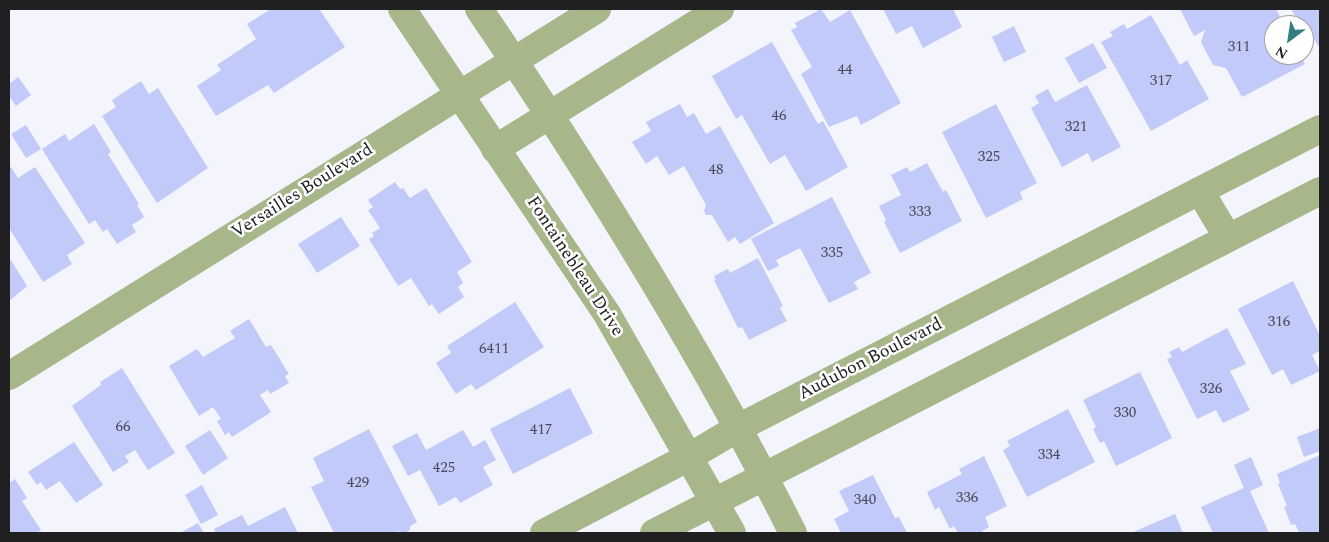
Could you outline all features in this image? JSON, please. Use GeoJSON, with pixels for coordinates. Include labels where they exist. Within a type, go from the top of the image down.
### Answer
{"type":"FeatureCollection","features":[{"type":"Feature","properties":{"kind":"street","name":"Fontainebleau Drive"},"geometry":{"type":"LineString","coordinates":[[402,9],[608,314],[732,533]]}},
{"type":"Feature","properties":{"kind":"street"},"geometry":{"type":"LineString","coordinates":[[479,9],[514,61],[655,285],[738,428],[793,533]]}},
{"type":"Feature","properties":{"kind":"street","name":"Versailles Boulevard"},"geometry":{"type":"LineString","coordinates":[[9,376],[597,9]]}},
{"type":"Feature","properties":{"kind":"street"},"geometry":{"type":"LineString","coordinates":[[495,149],[720,9]]}},
{"type":"Feature","properties":{"kind":"street","name":"Audubon Boulevard"},"geometry":{"type":"LineString","coordinates":[[544,533],[689,457],[738,428],[1320,129]]}},
{"type":"Feature","properties":{"kind":"street"},"geometry":{"type":"LineString","coordinates":[[654,533],[1320,190]]}},
{"type":"Feature","properties":{"kind":"street"},"geometry":{"type":"LineString","coordinates":[[1200,191],[1228,238]]}},
{"type":"Feature","properties":{"kind":"building"},"geometry":{"type":"Polygon","coordinates":[[[271,9],[319,9],[345,47],[274,93],[268,85],[216,116],[197,86],[221,70],[217,65],[256,39],[247,24],[271,9]]]}},
{"type":"Feature","properties":{"kind":"building"},"geometry":{"type":"Polygon","coordinates":[[[821,9],[830,22],[850,10],[901,103],[861,125],[857,116],[829,127],[801,74],[812,67],[791,30],[797,27],[795,23],[821,9]]]}},
{"type":"Feature","properties":{"kind":"building"},"geometry":{"type":"Polygon","coordinates":[[[883,9],[953,9],[962,27],[923,48],[912,26],[896,34],[883,9]]]}},
{"type":"Feature","properties":{"kind":"building"},"geometry":{"type":"Polygon","coordinates":[[[1180,9],[1276,9],[1279,15],[1264,15],[1264,65],[1303,65],[1242,97],[1226,68],[1213,65],[1201,42],[1205,30],[1194,36],[1180,9]]]}},
{"type":"Feature","properties":{"kind":"building"},"geometry":{"type":"Polygon","coordinates":[[[1291,9],[1320,9],[1320,44],[1318,46],[1314,39],[1314,15],[1294,15],[1291,9]]]}},
{"type":"Feature","properties":{"kind":"building"},"geometry":{"type":"Polygon","coordinates":[[[1151,15],[1180,65],[1187,60],[1209,99],[1151,131],[1101,42],[1113,36],[1110,32],[1124,24],[1127,29],[1151,15]]]}},
{"type":"Feature","properties":{"kind":"building"},"geometry":{"type":"Polygon","coordinates":[[[1014,26],[1026,52],[1004,62],[992,37],[1014,26]]]}},
{"type":"Feature","properties":{"kind":"building"},"geometry":{"type":"Polygon","coordinates":[[[772,42],[818,124],[823,121],[848,167],[806,191],[785,155],[770,164],[742,115],[736,119],[712,76],[772,42]]]}},
{"type":"Feature","properties":{"kind":"building"},"geometry":{"type":"Polygon","coordinates":[[[1093,43],[1107,68],[1079,83],[1065,58],[1093,43]]]}},
{"type":"Feature","properties":{"kind":"building"},"geometry":{"type":"Polygon","coordinates":[[[18,77],[31,95],[16,106],[9,96],[9,84],[18,77]]]}},
{"type":"Feature","properties":{"kind":"building"},"geometry":{"type":"Polygon","coordinates":[[[141,81],[149,94],[158,88],[208,168],[157,203],[102,116],[116,107],[112,100],[141,81]]]}},
{"type":"Feature","properties":{"kind":"building"},"geometry":{"type":"Polygon","coordinates":[[[1087,85],[1121,147],[1092,162],[1088,153],[1062,167],[1031,108],[1039,103],[1035,96],[1048,89],[1055,102],[1087,85]]]}},
{"type":"Feature","properties":{"kind":"building"},"geometry":{"type":"Polygon","coordinates":[[[680,104],[687,117],[694,113],[706,134],[720,126],[774,223],[740,244],[735,237],[728,242],[712,215],[706,215],[704,211],[706,205],[684,166],[669,175],[657,156],[646,164],[632,142],[651,131],[646,122],[680,104]]]}},
{"type":"Feature","properties":{"kind":"building"},"geometry":{"type":"Polygon","coordinates":[[[996,104],[1037,183],[1020,192],[1023,199],[986,218],[942,132],[996,104]]]}},
{"type":"Feature","properties":{"kind":"building"},"geometry":{"type":"Polygon","coordinates":[[[94,124],[111,152],[108,154],[139,204],[137,205],[144,217],[132,225],[136,232],[117,244],[107,229],[103,232],[95,220],[89,224],[42,149],[65,134],[69,141],[94,124]]]}},
{"type":"Feature","properties":{"kind":"building"},"geometry":{"type":"Polygon","coordinates":[[[26,125],[41,149],[26,158],[11,134],[26,125]]]}},
{"type":"Feature","properties":{"kind":"building"},"geometry":{"type":"Polygon","coordinates":[[[927,163],[943,192],[946,190],[962,221],[900,253],[884,222],[886,220],[879,206],[901,195],[891,175],[907,167],[910,172],[927,163]]]}},
{"type":"Feature","properties":{"kind":"building"},"geometry":{"type":"Polygon","coordinates":[[[11,167],[18,178],[35,167],[85,243],[67,255],[72,264],[43,282],[9,228],[9,168],[11,167]]]}},
{"type":"Feature","properties":{"kind":"building"},"geometry":{"type":"Polygon","coordinates":[[[395,182],[400,189],[403,188],[410,198],[426,188],[472,262],[457,272],[463,283],[458,287],[464,297],[439,314],[432,304],[429,306],[411,278],[398,286],[369,239],[374,236],[372,233],[380,228],[368,210],[373,207],[368,200],[395,182]]]}},
{"type":"Feature","properties":{"kind":"building"},"geometry":{"type":"Polygon","coordinates":[[[832,197],[871,273],[854,282],[858,289],[829,303],[800,248],[776,260],[779,266],[768,271],[751,239],[832,197]]]}},
{"type":"Feature","properties":{"kind":"building"},"geometry":{"type":"Polygon","coordinates":[[[341,217],[360,246],[317,273],[298,244],[341,217]]]}},
{"type":"Feature","properties":{"kind":"building"},"geometry":{"type":"Polygon","coordinates":[[[9,257],[27,286],[9,301],[9,257]]]}},
{"type":"Feature","properties":{"kind":"building"},"geometry":{"type":"Polygon","coordinates":[[[758,258],[783,306],[780,308],[787,321],[749,340],[742,327],[738,328],[714,280],[716,279],[714,276],[728,269],[730,273],[758,258]]]}},
{"type":"Feature","properties":{"kind":"building"},"geometry":{"type":"Polygon","coordinates":[[[1293,281],[1320,336],[1320,351],[1312,355],[1320,371],[1291,385],[1283,369],[1272,375],[1238,309],[1293,281]]]}},
{"type":"Feature","properties":{"kind":"building"},"geometry":{"type":"Polygon","coordinates":[[[515,302],[544,347],[476,390],[471,384],[456,394],[436,363],[451,353],[447,346],[515,302]]]}},
{"type":"Feature","properties":{"kind":"building"},"geometry":{"type":"Polygon","coordinates":[[[249,319],[266,347],[271,345],[289,374],[285,376],[289,383],[270,394],[268,390],[260,395],[271,412],[232,437],[229,432],[225,435],[217,421],[221,419],[213,407],[199,416],[169,366],[197,349],[203,357],[235,338],[230,331],[249,319]]]}},
{"type":"Feature","properties":{"kind":"building"},"geometry":{"type":"Polygon","coordinates":[[[1227,328],[1246,364],[1230,371],[1250,410],[1223,423],[1216,410],[1197,419],[1167,359],[1172,357],[1169,352],[1179,347],[1182,352],[1227,328]]]}},
{"type":"Feature","properties":{"kind":"building"},"geometry":{"type":"Polygon","coordinates":[[[122,368],[175,453],[148,470],[135,450],[125,456],[129,462],[113,472],[72,406],[101,385],[100,382],[122,368]]]}},
{"type":"Feature","properties":{"kind":"building"},"geometry":{"type":"Polygon","coordinates":[[[1140,372],[1172,438],[1116,466],[1104,441],[1100,443],[1093,429],[1096,427],[1083,400],[1140,372]]]}},
{"type":"Feature","properties":{"kind":"building"},"geometry":{"type":"Polygon","coordinates":[[[570,388],[593,433],[513,474],[490,429],[570,388]]]}},
{"type":"Feature","properties":{"kind":"building"},"geometry":{"type":"Polygon","coordinates":[[[1068,409],[1095,462],[1027,497],[1003,450],[1010,446],[1007,441],[1068,409]]]}},
{"type":"Feature","properties":{"kind":"building"},"geometry":{"type":"Polygon","coordinates":[[[1320,428],[1320,451],[1304,457],[1297,437],[1320,428]]]}},
{"type":"Feature","properties":{"kind":"building"},"geometry":{"type":"Polygon","coordinates":[[[369,429],[417,522],[410,526],[410,530],[404,533],[398,531],[395,533],[334,533],[311,487],[324,481],[313,458],[369,429]]]}},
{"type":"Feature","properties":{"kind":"building"},"geometry":{"type":"Polygon","coordinates":[[[210,430],[228,458],[203,475],[185,446],[210,430]]]}},
{"type":"Feature","properties":{"kind":"building"},"geometry":{"type":"Polygon","coordinates":[[[463,430],[473,447],[485,440],[496,460],[483,467],[493,485],[460,503],[456,497],[439,506],[420,470],[408,476],[392,446],[417,433],[426,450],[463,430]]]}},
{"type":"Feature","properties":{"kind":"building"},"geometry":{"type":"Polygon","coordinates":[[[74,442],[103,485],[76,503],[60,481],[46,490],[41,482],[37,485],[28,472],[74,442]]]}},
{"type":"Feature","properties":{"kind":"building"},"geometry":{"type":"Polygon","coordinates":[[[1320,455],[1320,533],[1295,533],[1299,532],[1295,524],[1291,525],[1284,507],[1287,506],[1278,484],[1280,483],[1277,474],[1320,455]]]}},
{"type":"Feature","properties":{"kind":"building"},"geometry":{"type":"Polygon","coordinates":[[[984,456],[1007,506],[985,517],[989,527],[982,531],[984,533],[958,533],[954,526],[950,529],[939,507],[935,510],[927,492],[962,474],[959,469],[984,456]]]}},
{"type":"Feature","properties":{"kind":"building"},"geometry":{"type":"Polygon","coordinates":[[[1251,457],[1263,485],[1250,491],[1269,533],[1213,533],[1201,507],[1244,488],[1234,465],[1251,457]]]}},
{"type":"Feature","properties":{"kind":"building"},"geometry":{"type":"Polygon","coordinates":[[[873,475],[895,518],[899,517],[907,533],[841,533],[834,519],[849,511],[839,491],[873,475]]]}},
{"type":"Feature","properties":{"kind":"building"},"geometry":{"type":"Polygon","coordinates":[[[15,479],[27,498],[22,501],[41,530],[36,533],[9,533],[9,483],[15,479]]]}},
{"type":"Feature","properties":{"kind":"building"},"geometry":{"type":"Polygon","coordinates":[[[202,485],[218,515],[201,524],[185,495],[202,485]]]}},
{"type":"Feature","properties":{"kind":"building"},"geometry":{"type":"Polygon","coordinates":[[[285,507],[298,533],[216,533],[214,529],[242,515],[248,526],[285,507]]]}},
{"type":"Feature","properties":{"kind":"building"},"geometry":{"type":"Polygon","coordinates":[[[1175,514],[1183,533],[1131,533],[1175,514]]]}},
{"type":"Feature","properties":{"kind":"building"},"geometry":{"type":"Polygon","coordinates":[[[198,523],[204,533],[180,533],[198,523]]]}}]}
